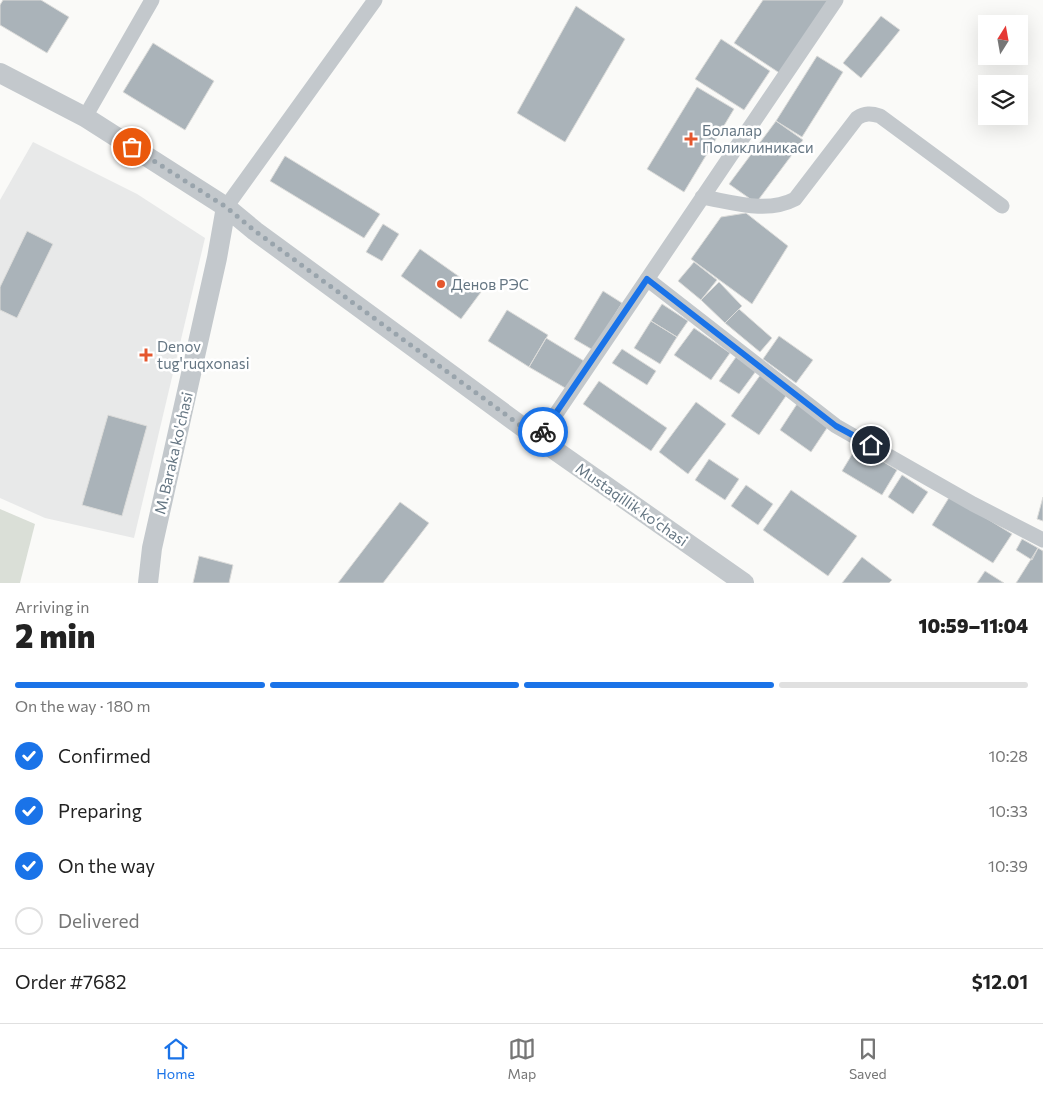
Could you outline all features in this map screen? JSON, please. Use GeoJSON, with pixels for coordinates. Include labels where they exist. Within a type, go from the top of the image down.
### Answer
{"type":"FeatureCollection","features":[{"type":"Feature","properties":{"kind":"street"},"geometry":{"type":"LineString","coordinates":[[85,117],[152,0]]}},
{"type":"Feature","properties":{"kind":"street"},"geometry":{"type":"LineString","coordinates":[[226,207],[375,0]]}},
{"type":"Feature","properties":{"kind":"street"},"geometry":{"type":"LineString","coordinates":[[539,439],[836,0]]}},
{"type":"Feature","properties":{"kind":"street","name":"Mustaqillik ko‘chasi"},"geometry":{"type":"LineString","coordinates":[[0,73],[85,117],[226,207],[255,231],[539,439],[744,583]]}},
{"type":"Feature","properties":{"kind":"street"},"geometry":{"type":"LineString","coordinates":[[702,197],[750,205],[774,206],[787,204],[795,199],[857,118],[864,114],[872,114],[880,116],[1002,206]]}},
{"type":"Feature","properties":{"kind":"street","name":"M. Baraka ko'chasi"},"geometry":{"type":"LineString","coordinates":[[148,583],[152,548],[217,258],[226,207]]}},
{"type":"Feature","properties":{"kind":"street"},"geometry":{"type":"LineString","coordinates":[[647,279],[836,426],[974,504],[1043,540]]}},
{"type":"Feature","properties":{"kind":"shaded area"},"geometry":{"type":"Polygon","coordinates":[[[33,142],[137,194],[205,238],[134,538],[45,518],[0,498],[0,200],[33,142]]]}},
{"type":"Feature","properties":{"kind":"shaded area"},"geometry":{"type":"Polygon","coordinates":[[[0,509],[35,524],[20,583],[0,583],[0,509]]]}},
{"type":"Feature","properties":{"kind":"building"},"geometry":{"type":"Polygon","coordinates":[[[3,0],[41,0],[69,17],[47,53],[0,25],[0,5],[3,0]]]}},
{"type":"Feature","properties":{"kind":"building"},"geometry":{"type":"Polygon","coordinates":[[[763,0],[829,0],[781,74],[734,43],[763,0]]]}},
{"type":"Feature","properties":{"kind":"building"},"geometry":{"type":"Polygon","coordinates":[[[576,6],[625,39],[565,142],[517,113],[576,6]]]}},
{"type":"Feature","properties":{"kind":"building"},"geometry":{"type":"Polygon","coordinates":[[[881,16],[900,30],[861,78],[843,63],[881,16]]]}},
{"type":"Feature","properties":{"kind":"building"},"geometry":{"type":"Polygon","coordinates":[[[721,39],[770,71],[744,110],[695,79],[721,39]]]}},
{"type":"Feature","properties":{"kind":"building"},"geometry":{"type":"Polygon","coordinates":[[[153,43],[214,81],[185,130],[123,92],[153,43]]]}},
{"type":"Feature","properties":{"kind":"building"},"geometry":{"type":"Polygon","coordinates":[[[817,56],[843,72],[802,137],[776,121],[817,56]]]}},
{"type":"Feature","properties":{"kind":"building","name":"Болалар Поликлиникаси"},"geometry":{"type":"Polygon","coordinates":[[[697,87],[734,109],[684,192],[647,169],[697,87]]]}},
{"type":"Feature","properties":{"kind":"building"},"geometry":{"type":"Polygon","coordinates":[[[776,121],[803,140],[756,203],[729,184],[776,121]]]}},
{"type":"Feature","properties":{"kind":"building"},"geometry":{"type":"Polygon","coordinates":[[[285,156],[380,214],[364,238],[270,181],[285,156]]]}},
{"type":"Feature","properties":{"kind":"building"},"geometry":{"type":"Polygon","coordinates":[[[746,213],[788,246],[752,304],[691,259],[721,217],[746,213]]]}},
{"type":"Feature","properties":{"kind":"building"},"geometry":{"type":"Polygon","coordinates":[[[383,224],[399,234],[382,261],[366,252],[383,224]]]}},
{"type":"Feature","properties":{"kind":"building"},"geometry":{"type":"Polygon","coordinates":[[[27,231],[53,244],[17,318],[0,310],[0,287],[27,231]]]}},
{"type":"Feature","properties":{"kind":"building","name":"Денов РЭС"},"geometry":{"type":"Polygon","coordinates":[[[420,249],[481,292],[461,319],[401,276],[420,249]]]}},
{"type":"Feature","properties":{"kind":"building"},"geometry":{"type":"Polygon","coordinates":[[[694,262],[717,280],[701,300],[678,281],[694,262]]]}},
{"type":"Feature","properties":{"kind":"building"},"geometry":{"type":"Polygon","coordinates":[[[719,282],[742,306],[725,323],[701,300],[719,282]]]}},
{"type":"Feature","properties":{"kind":"building"},"geometry":{"type":"Polygon","coordinates":[[[603,291],[622,303],[593,350],[574,339],[603,291]]]}},
{"type":"Feature","properties":{"kind":"building"},"geometry":{"type":"Polygon","coordinates":[[[662,304],[688,321],[677,337],[651,321],[662,304]]]}},
{"type":"Feature","properties":{"kind":"building"},"geometry":{"type":"Polygon","coordinates":[[[739,309],[772,338],[760,352],[725,323],[739,309]]]}},
{"type":"Feature","properties":{"kind":"building"},"geometry":{"type":"Polygon","coordinates":[[[507,310],[548,335],[529,367],[488,341],[507,310]]]}},
{"type":"Feature","properties":{"kind":"building"},"geometry":{"type":"Polygon","coordinates":[[[651,321],[677,337],[660,364],[634,348],[651,321]]]}},
{"type":"Feature","properties":{"kind":"building"},"geometry":{"type":"Polygon","coordinates":[[[694,328],[730,353],[711,380],[674,355],[694,328]]]}},
{"type":"Feature","properties":{"kind":"building"},"geometry":{"type":"Polygon","coordinates":[[[779,336],[813,360],[796,383],[763,359],[779,336]]]}},
{"type":"Feature","properties":{"kind":"building"},"geometry":{"type":"Polygon","coordinates":[[[546,338],[584,361],[567,389],[529,367],[546,338]]]}},
{"type":"Feature","properties":{"kind":"building"},"geometry":{"type":"Polygon","coordinates":[[[622,349],[656,371],[647,385],[612,363],[622,349]]]}},
{"type":"Feature","properties":{"kind":"building"},"geometry":{"type":"Polygon","coordinates":[[[736,357],[756,371],[739,394],[719,381],[736,357]]]}},
{"type":"Feature","properties":{"kind":"building"},"geometry":{"type":"Polygon","coordinates":[[[761,374],[788,393],[759,435],[731,416],[761,374]]]}},
{"type":"Feature","properties":{"kind":"building"},"geometry":{"type":"Polygon","coordinates":[[[599,381],[667,428],[651,451],[583,404],[599,381]]]}},
{"type":"Feature","properties":{"kind":"building"},"geometry":{"type":"Polygon","coordinates":[[[696,402],[726,424],[688,474],[659,452],[696,402]]]}},
{"type":"Feature","properties":{"kind":"building"},"geometry":{"type":"Polygon","coordinates":[[[797,404],[829,425],[811,452],[780,430],[797,404]]]}},
{"type":"Feature","properties":{"kind":"building"},"geometry":{"type":"Polygon","coordinates":[[[108,415],[147,426],[122,516],[82,505],[108,415]]]}},
{"type":"Feature","properties":{"kind":"building"},"geometry":{"type":"Polygon","coordinates":[[[857,446],[897,470],[882,495],[842,471],[857,446]]]}},
{"type":"Feature","properties":{"kind":"building"},"geometry":{"type":"Polygon","coordinates":[[[709,459],[739,479],[725,500],[695,480],[709,459]]]}},
{"type":"Feature","properties":{"kind":"building"},"geometry":{"type":"Polygon","coordinates":[[[902,475],[928,492],[913,514],[888,497],[902,475]]]}},
{"type":"Feature","properties":{"kind":"building"},"geometry":{"type":"Polygon","coordinates":[[[746,485],[773,504],[758,525],[731,506],[746,485]]]}},
{"type":"Feature","properties":{"kind":"building"},"geometry":{"type":"Polygon","coordinates":[[[791,490],[857,536],[828,576],[763,530],[791,490]]]}},
{"type":"Feature","properties":{"kind":"building"},"geometry":{"type":"Polygon","coordinates":[[[950,496],[1012,534],[993,563],[932,525],[950,496]]]}},
{"type":"Feature","properties":{"kind":"building"},"geometry":{"type":"Polygon","coordinates":[[[1043,497],[1043,521],[1037,519],[1043,497]]]}},
{"type":"Feature","properties":{"kind":"building"},"geometry":{"type":"Polygon","coordinates":[[[400,502],[429,523],[383,583],[338,583],[400,502]]]}},
{"type":"Feature","properties":{"kind":"building"},"geometry":{"type":"Polygon","coordinates":[[[1022,539],[1038,548],[1032,560],[1016,550],[1022,539]]]}},
{"type":"Feature","properties":{"kind":"building"},"geometry":{"type":"Polygon","coordinates":[[[1038,548],[1043,551],[1043,583],[1016,583],[1038,548]]]}},
{"type":"Feature","properties":{"kind":"building"},"geometry":{"type":"Polygon","coordinates":[[[199,556],[233,565],[229,583],[193,583],[199,556]]]}},
{"type":"Feature","properties":{"kind":"building"},"geometry":{"type":"Polygon","coordinates":[[[862,557],[892,580],[889,583],[842,583],[862,557]]]}},
{"type":"Feature","properties":{"kind":"building"},"geometry":{"type":"Polygon","coordinates":[[[985,571],[1004,583],[977,583],[985,571]]]}},
{"type":"Feature","properties":{"kind":"way so far"},"geometry":{"type":"LineString","coordinates":[[132,147],[226,207],[255,231],[539,439],[543,432]]}},
{"type":"Feature","properties":{"kind":"place","name":"Болалар Поликлиникаси"},"geometry":{"type":"Point","coordinates":[691,139]}},
{"type":"Feature","properties":{"kind":"place","name":"Денов РЭС"},"geometry":{"type":"Point","coordinates":[441,284]}},
{"type":"Feature","properties":{"kind":"place","name":"Denov tug'ruqxonasi"},"geometry":{"type":"Point","coordinates":[146,355]}},
{"type":"Feature","properties":{"kind":"route"},"geometry":{"type":"LineString","coordinates":[[543,432],[647,279],[836,426],[871,445]]}}]}
